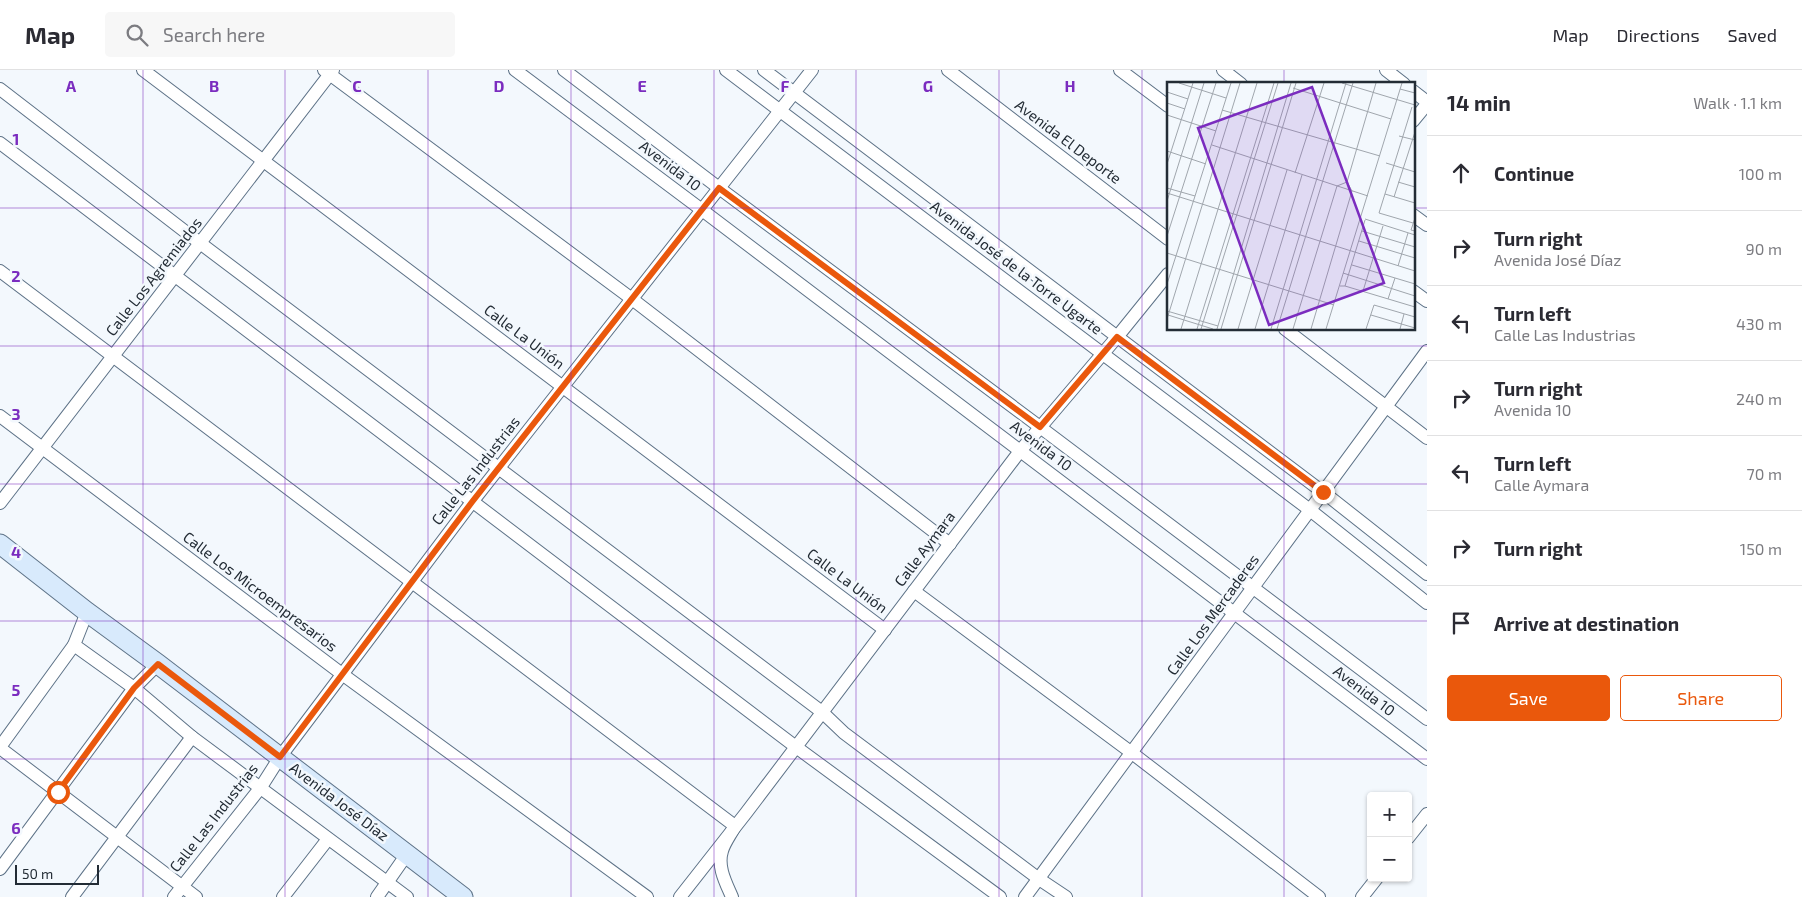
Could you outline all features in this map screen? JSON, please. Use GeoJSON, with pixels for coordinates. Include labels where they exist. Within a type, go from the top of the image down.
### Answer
{"type":"FeatureCollection","features":[{"type":"Feature","properties":{"kind":"street","name":"Calle La Unión"},"geometry":{"type":"LineString","coordinates":[[143,70],[884,630]]}},
{"type":"Feature","properties":{"kind":"street","name":"Avenida 10"},"geometry":{"type":"LineString","coordinates":[[515,70],[1427,759]]}},
{"type":"Feature","properties":{"kind":"street","name":"Avenida 10"},"geometry":{"type":"LineString","coordinates":[[564,70],[1427,719]]}},
{"type":"Feature","properties":{"kind":"street","name":"Avenida José de la Torre Ugarte"},"geometry":{"type":"LineString","coordinates":[[726,70],[1310,510],[1427,603]]}},
{"type":"Feature","properties":{"kind":"street","name":"Avenida José de la Torre Ugarte"},"geometry":{"type":"LineString","coordinates":[[764,70],[1323,492],[1427,574]]}},
{"type":"Feature","properties":{"kind":"street","name":"Calle Las Industrias"},"geometry":{"type":"LineString","coordinates":[[174,897],[261,787],[280,757],[410,582],[812,70]]}},
{"type":"Feature","properties":{"kind":"street","name":"Avenida El Deporte"},"geometry":{"type":"LineString","coordinates":[[948,70],[1167,238]]}},
{"type":"Feature","properties":{"kind":"street"},"geometry":{"type":"LineString","coordinates":[[1120,70],[1167,105]]}},
{"type":"Feature","properties":{"kind":"street"},"geometry":{"type":"LineString","coordinates":[[1223,70],[1238,82]]}},
{"type":"Feature","properties":{"kind":"street"},"geometry":{"type":"LineString","coordinates":[[1386,70],[1401,82]]}},
{"type":"Feature","properties":{"kind":"street","name":"Calle Los Agremiados"},"geometry":{"type":"LineString","coordinates":[[0,503],[264,161],[329,72]]}},
{"type":"Feature","properties":{"kind":"street"},"geometry":{"type":"LineString","coordinates":[[329,72],[632,299],[950,544]]}},
{"type":"Feature","properties":{"kind":"street"},"geometry":{"type":"LineString","coordinates":[[0,88],[200,243],[822,712],[844,733],[1039,879],[1066,897]]}},
{"type":"Feature","properties":{"kind":"street"},"geometry":{"type":"LineString","coordinates":[[1414,92],[1427,103],[1414,120]]}},
{"type":"Feature","properties":{"kind":"street"},"geometry":{"type":"LineString","coordinates":[[0,143],[796,747],[1000,897]]}},
{"type":"Feature","properties":{"kind":"street"},"geometry":{"type":"LineString","coordinates":[[1414,216],[1427,226]]}},
{"type":"Feature","properties":{"kind":"street"},"geometry":{"type":"LineString","coordinates":[[0,271],[734,826],[722,852],[721,868],[732,897]]}},
{"type":"Feature","properties":{"kind":"street","name":"Calle Aymara"},"geometry":{"type":"LineString","coordinates":[[680,897],[1020,451],[1167,275]]}},
{"type":"Feature","properties":{"kind":"street"},"geometry":{"type":"LineString","coordinates":[[1414,292],[1427,302]]}},
{"type":"Feature","properties":{"kind":"street"},"geometry":{"type":"LineString","coordinates":[[1286,330],[1427,438]]}},
{"type":"Feature","properties":{"kind":"street","name":"Calle Los Mercaderes"},"geometry":{"type":"LineString","coordinates":[[1026,897],[1427,352]]}},
{"type":"Feature","properties":{"kind":"street","name":"Calle Los Microempresarios"},"geometry":{"type":"LineString","coordinates":[[0,416],[342,674],[647,897]]}},
{"type":"Feature","properties":{"kind":"street","name":"Avenida José Díaz"},"geometry":{"type":"LineString","coordinates":[[0,544],[86,612],[158,664],[463,897]]}},
{"type":"Feature","properties":{"kind":"street"},"geometry":{"type":"LineString","coordinates":[[914,591],[1132,753],[1319,897]]}},
{"type":"Feature","properties":{"kind":"street"},"geometry":{"type":"LineString","coordinates":[[86,612],[74,645],[0,748],[196,897]]}},
{"type":"Feature","properties":{"kind":"street"},"geometry":{"type":"LineString","coordinates":[[74,645],[134,688],[192,737],[407,897]]}},
{"type":"Feature","properties":{"kind":"street"},"geometry":{"type":"LineString","coordinates":[[0,869],[134,688],[158,664]]}},
{"type":"Feature","properties":{"kind":"street"},"geometry":{"type":"LineString","coordinates":[[72,897],[192,737]]}},
{"type":"Feature","properties":{"kind":"street"},"geometry":{"type":"LineString","coordinates":[[1409,837],[1427,814]]}},
{"type":"Feature","properties":{"kind":"street"},"geometry":{"type":"LineString","coordinates":[[283,897],[328,839]]}},
{"type":"Feature","properties":{"kind":"street"},"geometry":{"type":"LineString","coordinates":[[377,897],[407,854]]}},
{"type":"Feature","properties":{"kind":"street"},"geometry":{"type":"LineString","coordinates":[[1362,897],[1373,882]]}},
{"type":"Feature","properties":{"kind":"route"},"geometry":{"type":"LineString","coordinates":[[58,792],[134,688],[158,664],[280,757],[410,582],[420,572],[472,502],[719,188],[1040,427],[1117,337],[1323,492]]}}]}
